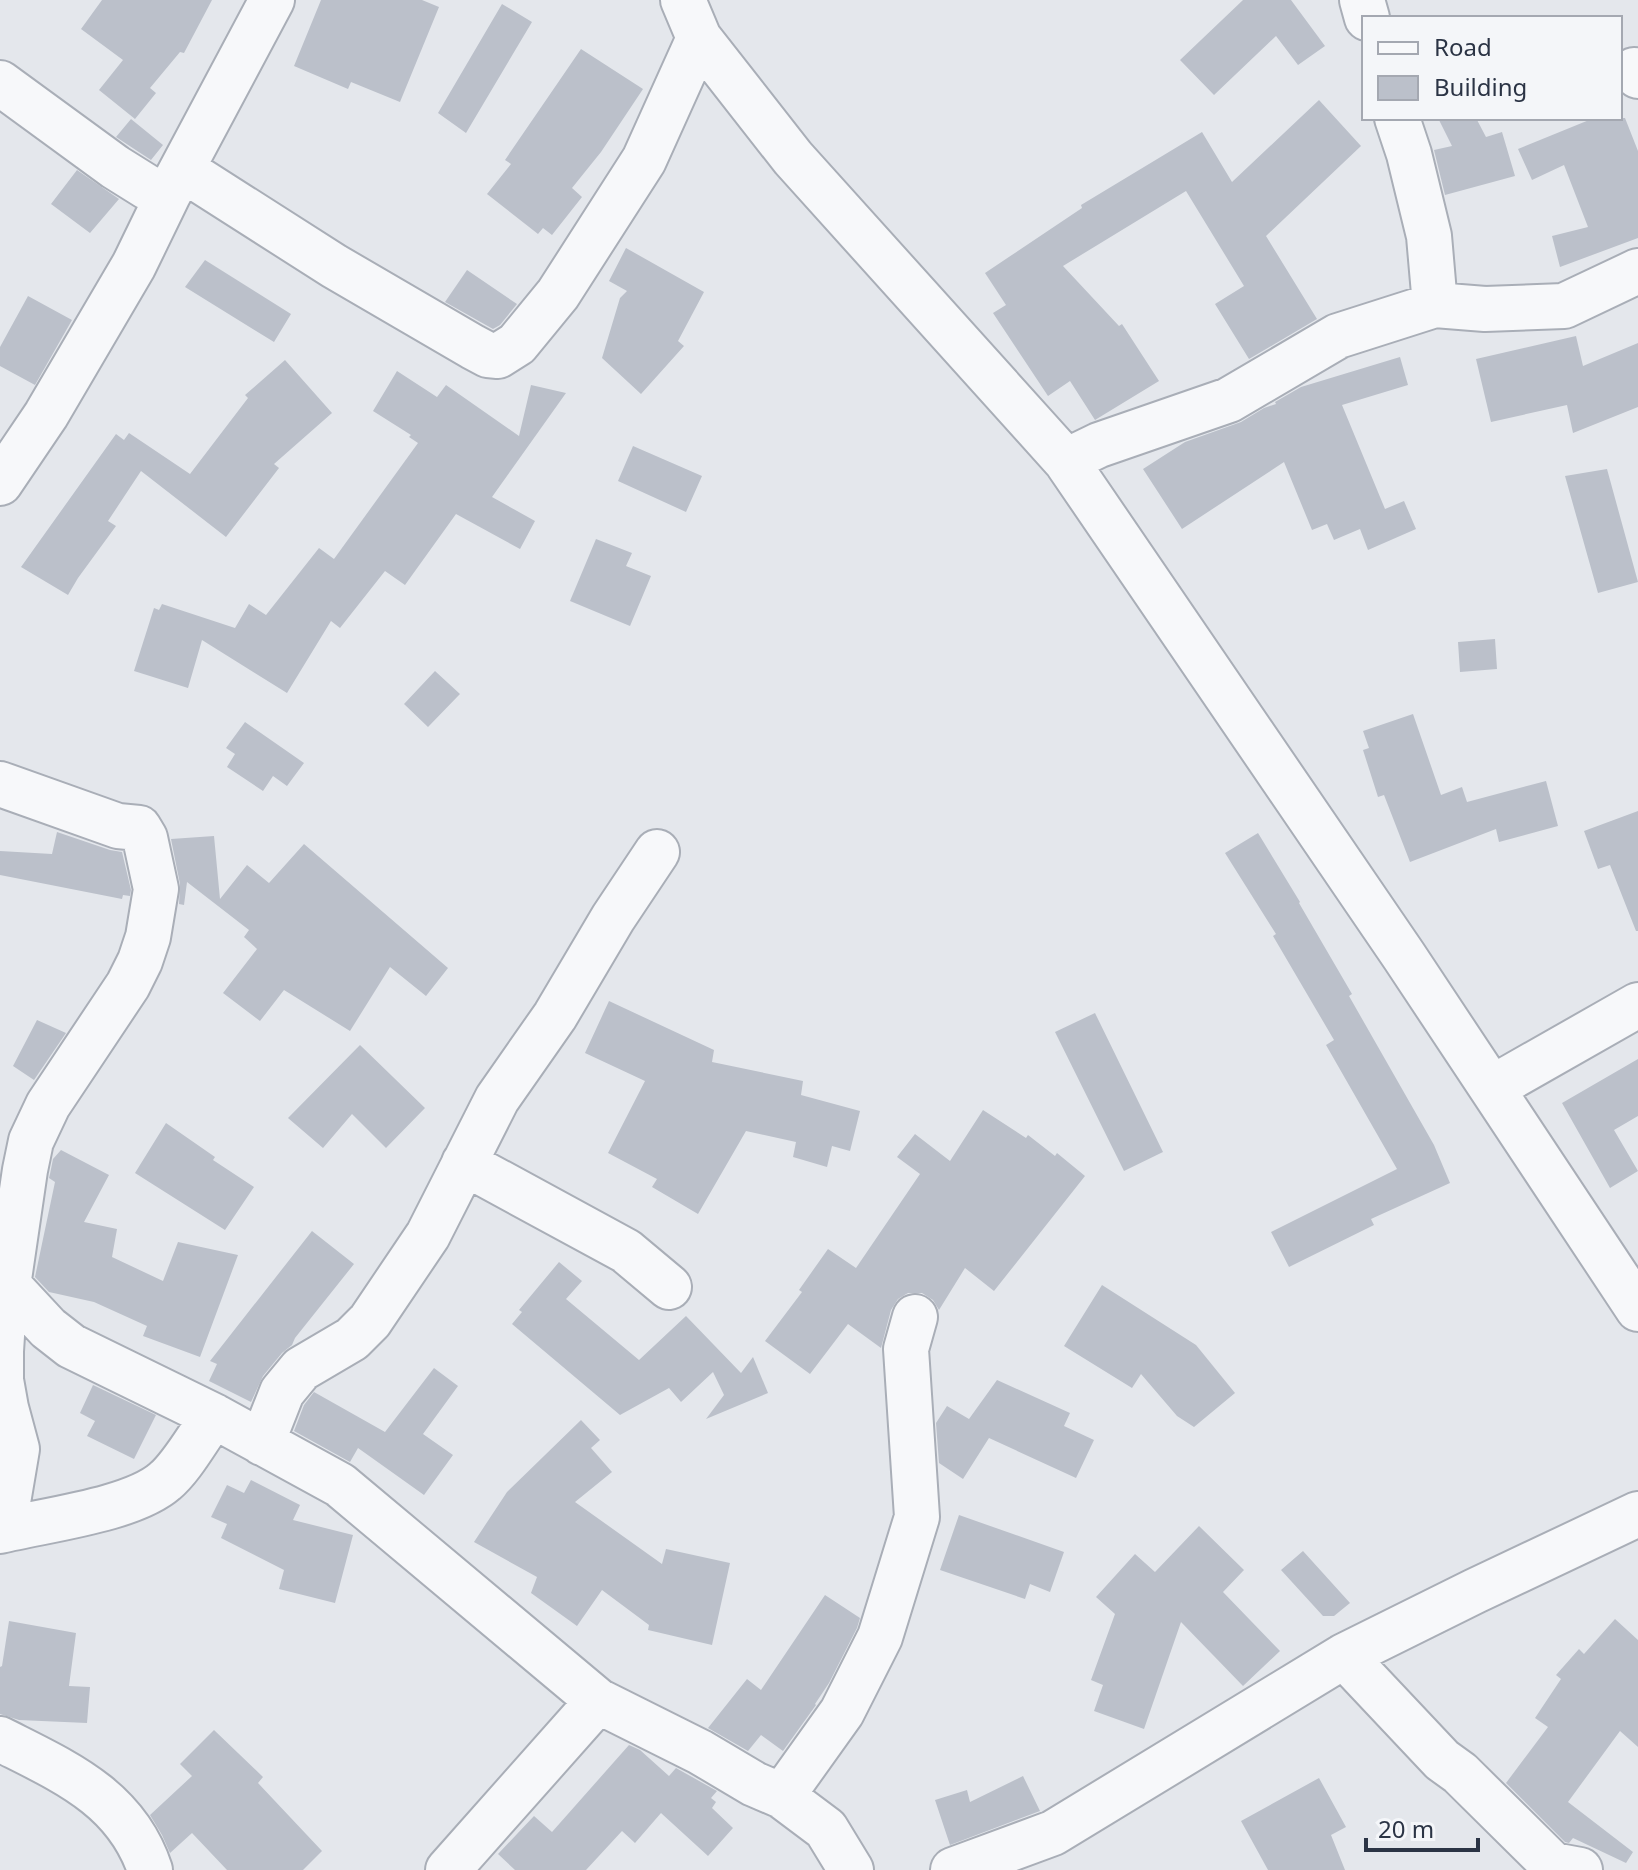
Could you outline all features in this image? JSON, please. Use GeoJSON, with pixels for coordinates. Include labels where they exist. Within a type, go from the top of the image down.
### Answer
{"type":"FeatureCollection","features":[{"type":"Feature","properties":{"kind":"street"},"geometry":{"type":"LineString","coordinates":[[0,483],[46,415],[134,265],[272,0]]}},
{"type":"Feature","properties":{"kind":"street"},"geometry":{"type":"LineString","coordinates":[[0,83],[147,187],[175,182],[334,266],[473,347],[488,355],[498,356],[517,344],[558,294],[644,160],[691,19]]}},
{"type":"Feature","properties":{"kind":"street"},"geometry":{"type":"LineString","coordinates":[[691,19],[793,158],[1066,461],[1404,956],[1638,1309]]}},
{"type":"Feature","properties":{"kind":"street"},"geometry":{"type":"LineString","coordinates":[[1398,120],[1429,236],[1435,305]]}},
{"type":"Feature","properties":{"kind":"street"},"geometry":{"type":"LineString","coordinates":[[1066,461],[1099,445],[1229,400],[1338,336],[1435,305],[1485,309],[1564,306],[1638,271]]}},
{"type":"Feature","properties":{"kind":"street"},"geometry":{"type":"LineString","coordinates":[[0,784],[118,826],[139,828],[145,838],[156,889],[148,937],[134,973],[48,1105],[31,1141],[0,1350],[1,1380],[17,1449],[7,1508],[0,1522]]}},
{"type":"Feature","properties":{"kind":"street"},"geometry":{"type":"LineString","coordinates":[[262,1443],[282,1392],[301,1369],[352,1339],[370,1321],[428,1235],[497,1099],[555,1016],[613,918],[657,852]]}},
{"type":"Feature","properties":{"kind":"street"},"geometry":{"type":"LineString","coordinates":[[1492,1088],[1638,1005]]}},
{"type":"Feature","properties":{"kind":"street"},"geometry":{"type":"LineString","coordinates":[[464,1163],[626,1251],[669,1287]]}},
{"type":"Feature","properties":{"kind":"street"},"geometry":{"type":"LineString","coordinates":[[8,1285],[48,1328],[71,1346],[214,1416],[340,1485],[598,1701],[782,1796],[826,1829],[851,1870]]}},
{"type":"Feature","properties":{"kind":"street"},"geometry":{"type":"LineString","coordinates":[[782,1796],[842,1712],[880,1637],[917,1517],[906,1349],[915,1317]]}},
{"type":"Feature","properties":{"kind":"street"},"geometry":{"type":"LineString","coordinates":[[0,1531],[89,1512],[147,1493],[166,1481],[214,1416]]}},
{"type":"Feature","properties":{"kind":"street"},"geometry":{"type":"LineString","coordinates":[[953,1870],[1053,1833],[1344,1656],[1638,1514]]}},
{"type":"Feature","properties":{"kind":"street"},"geometry":{"type":"LineString","coordinates":[[1344,1656],[1442,1760],[1460,1773],[1553,1865],[1580,1870]]}},
{"type":"Feature","properties":{"kind":"street"},"geometry":{"type":"LineString","coordinates":[[448,1870],[598,1701]]}},
{"type":"Feature","properties":{"kind":"street"},"geometry":{"type":"LineString","coordinates":[[0,1739],[61,1770],[109,1804],[126,1822],[144,1852],[150,1870]]}},
{"type":"Feature","properties":{"kind":"building"},"geometry":{"type":"Polygon","coordinates":[[[102,0],[212,0],[184,53],[180,52],[150,88],[156,93],[135,119],[99,90],[123,60],[81,29],[102,0]]]}},
{"type":"Feature","properties":{"kind":"building"},"geometry":{"type":"Polygon","coordinates":[[[321,0],[422,0],[439,7],[400,102],[351,82],[348,89],[294,66],[321,0]]]}},
{"type":"Feature","properties":{"kind":"building"},"geometry":{"type":"Polygon","coordinates":[[[1243,0],[1291,0],[1325,46],[1298,65],[1276,36],[1214,95],[1180,60],[1243,0]]]}},
{"type":"Feature","properties":{"kind":"building"},"geometry":{"type":"Polygon","coordinates":[[[502,4],[532,22],[466,133],[438,113],[502,4]]]}},
{"type":"Feature","properties":{"kind":"building"},"geometry":{"type":"Polygon","coordinates":[[[581,49],[643,89],[601,152],[572,188],[582,197],[552,235],[543,228],[538,234],[487,194],[511,164],[505,160],[581,49]]]}},
{"type":"Feature","properties":{"kind":"building"},"geometry":{"type":"Polygon","coordinates":[[[1319,100],[1361,146],[1266,236],[1317,319],[1249,359],[1215,304],[1244,286],[1186,191],[1063,266],[1119,326],[1122,324],[1159,381],[1095,420],[1070,381],[1048,396],[993,313],[1006,305],[985,273],[1082,208],[1081,205],[1202,132],[1232,182],[1319,100]]]}},
{"type":"Feature","properties":{"kind":"building"},"geometry":{"type":"Polygon","coordinates":[[[1625,118],[1638,151],[1638,238],[1560,267],[1552,236],[1588,227],[1564,165],[1532,180],[1518,149],[1589,120],[1625,118]]]}},
{"type":"Feature","properties":{"kind":"building"},"geometry":{"type":"Polygon","coordinates":[[[131,119],[163,145],[151,160],[116,137],[131,119]]]}},
{"type":"Feature","properties":{"kind":"building"},"geometry":{"type":"Polygon","coordinates":[[[1439,120],[1477,120],[1486,137],[1502,132],[1515,176],[1445,195],[1434,150],[1452,146],[1439,120]]]}},
{"type":"Feature","properties":{"kind":"building"},"geometry":{"type":"Polygon","coordinates":[[[77,170],[119,199],[90,233],[51,204],[77,170]]]}},
{"type":"Feature","properties":{"kind":"building"},"geometry":{"type":"Polygon","coordinates":[[[626,248],[704,292],[678,341],[684,346],[641,394],[602,358],[620,298],[627,291],[609,281],[626,248]]]}},
{"type":"Feature","properties":{"kind":"building"},"geometry":{"type":"Polygon","coordinates":[[[205,260],[291,314],[274,342],[185,287],[205,260]]]}},
{"type":"Feature","properties":{"kind":"building"},"geometry":{"type":"Polygon","coordinates":[[[467,270],[517,304],[493,329],[445,302],[467,270]]]}},
{"type":"Feature","properties":{"kind":"building"},"geometry":{"type":"Polygon","coordinates":[[[28,296],[72,320],[35,385],[0,366],[0,347],[28,296]]]}},
{"type":"Feature","properties":{"kind":"building"},"geometry":{"type":"Polygon","coordinates":[[[1576,336],[1583,366],[1638,343],[1638,407],[1573,433],[1567,405],[1491,422],[1476,359],[1576,336]]]}},
{"type":"Feature","properties":{"kind":"building"},"geometry":{"type":"Polygon","coordinates":[[[1400,357],[1408,385],[1342,405],[1385,509],[1404,501],[1416,529],[1368,550],[1360,529],[1334,540],[1327,524],[1312,530],[1284,462],[1182,529],[1143,469],[1185,442],[1241,422],[1301,387],[1400,357]]]}},
{"type":"Feature","properties":{"kind":"building"},"geometry":{"type":"Polygon","coordinates":[[[285,360],[332,413],[274,464],[279,468],[226,537],[141,471],[108,521],[116,526],[68,595],[21,567],[116,434],[124,440],[129,433],[190,474],[248,398],[245,395],[285,360]]]}},
{"type":"Feature","properties":{"kind":"building"},"geometry":{"type":"Polygon","coordinates":[[[397,371],[437,397],[446,385],[519,436],[531,385],[566,393],[492,497],[535,521],[520,549],[456,514],[405,585],[385,571],[340,628],[331,621],[287,693],[202,640],[188,688],[134,671],[154,608],[159,610],[162,604],[235,628],[249,604],[266,615],[319,548],[334,559],[418,443],[409,437],[411,435],[373,411],[397,371]]]}},
{"type":"Feature","properties":{"kind":"building"},"geometry":{"type":"Polygon","coordinates":[[[633,446],[702,476],[686,512],[618,481],[633,446]]]}},
{"type":"Feature","properties":{"kind":"building"},"geometry":{"type":"Polygon","coordinates":[[[1607,469],[1638,582],[1598,593],[1565,476],[1607,469]]]}},
{"type":"Feature","properties":{"kind":"building"},"geometry":{"type":"Polygon","coordinates":[[[596,539],[632,553],[626,566],[651,576],[630,626],[570,601],[596,539]]]}},
{"type":"Feature","properties":{"kind":"building"},"geometry":{"type":"Polygon","coordinates":[[[1495,639],[1497,669],[1460,672],[1458,642],[1495,639]]]}},
{"type":"Feature","properties":{"kind":"building"},"geometry":{"type":"Polygon","coordinates":[[[435,671],[460,694],[428,727],[404,704],[435,671]]]}},
{"type":"Feature","properties":{"kind":"building"},"geometry":{"type":"Polygon","coordinates":[[[1413,714],[1441,795],[1462,787],[1467,802],[1546,781],[1558,826],[1499,842],[1496,829],[1410,862],[1384,795],[1378,797],[1363,750],[1369,748],[1363,731],[1413,714]]]}},
{"type":"Feature","properties":{"kind":"building"},"geometry":{"type":"Polygon","coordinates":[[[245,722],[304,763],[287,786],[273,776],[263,791],[227,767],[235,754],[226,748],[245,722]]]}},
{"type":"Feature","properties":{"kind":"building"},"geometry":{"type":"Polygon","coordinates":[[[1638,811],[1636,931],[1610,865],[1598,869],[1584,831],[1638,811]]]}},
{"type":"Feature","properties":{"kind":"building"},"geometry":{"type":"Polygon","coordinates":[[[57,832],[122,852],[130,896],[123,895],[122,899],[0,875],[0,851],[52,854],[57,832]]]}},
{"type":"Feature","properties":{"kind":"building"},"geometry":{"type":"Polygon","coordinates":[[[1258,833],[1352,994],[1349,996],[1434,1145],[1450,1183],[1371,1219],[1374,1225],[1289,1267],[1271,1232],[1397,1169],[1326,1045],[1334,1040],[1273,936],[1276,934],[1225,853],[1258,833]]]}},
{"type":"Feature","properties":{"kind":"building"},"geometry":{"type":"Polygon","coordinates":[[[214,836],[220,899],[247,865],[269,883],[304,844],[448,968],[426,996],[390,967],[350,1031],[284,990],[260,1021],[223,993],[257,949],[244,937],[249,930],[187,882],[184,905],[179,904],[180,884],[171,839],[214,836]]]}},
{"type":"Feature","properties":{"kind":"building"},"geometry":{"type":"Polygon","coordinates":[[[609,1001],[714,1050],[712,1062],[803,1081],[801,1095],[860,1111],[850,1151],[832,1146],[827,1167],[793,1157],[796,1142],[746,1131],[698,1214],[652,1187],[657,1179],[608,1153],[645,1081],[585,1053],[609,1001]]]}},
{"type":"Feature","properties":{"kind":"building"},"geometry":{"type":"Polygon","coordinates":[[[1095,1013],[1163,1152],[1124,1171],[1055,1032],[1095,1013]]]}},
{"type":"Feature","properties":{"kind":"building"},"geometry":{"type":"Polygon","coordinates":[[[37,1020],[66,1033],[34,1080],[13,1066],[37,1020]]]}},
{"type":"Feature","properties":{"kind":"building"},"geometry":{"type":"Polygon","coordinates":[[[360,1045],[425,1108],[386,1148],[352,1114],[323,1148],[288,1118],[360,1045]]]}},
{"type":"Feature","properties":{"kind":"building"},"geometry":{"type":"Polygon","coordinates":[[[1638,1059],[1638,1116],[1614,1130],[1638,1171],[1610,1188],[1562,1103],[1638,1059]]]}},
{"type":"Feature","properties":{"kind":"building"},"geometry":{"type":"Polygon","coordinates":[[[983,1110],[1026,1138],[1028,1135],[1055,1156],[1057,1153],[1085,1176],[994,1291],[965,1268],[939,1310],[933,1300],[922,1293],[908,1293],[898,1299],[891,1310],[881,1348],[848,1324],[810,1374],[765,1341],[802,1292],[799,1290],[828,1249],[856,1268],[920,1174],[897,1157],[915,1134],[950,1161],[983,1110]]]}},
{"type":"Feature","properties":{"kind":"building"},"geometry":{"type":"Polygon","coordinates":[[[166,1123],[254,1187],[225,1230],[135,1173],[166,1123]]]}},
{"type":"Feature","properties":{"kind":"building"},"geometry":{"type":"Polygon","coordinates":[[[61,1150],[109,1175],[84,1222],[117,1229],[112,1257],[163,1281],[178,1242],[238,1255],[200,1357],[143,1336],[147,1326],[94,1302],[49,1292],[35,1277],[55,1182],[49,1178],[53,1159],[61,1150]]]}},
{"type":"Feature","properties":{"kind":"building"},"geometry":{"type":"Polygon","coordinates":[[[312,1231],[354,1264],[292,1345],[263,1376],[251,1402],[209,1381],[217,1364],[210,1361],[312,1231]]]}},
{"type":"Feature","properties":{"kind":"building"},"geometry":{"type":"Polygon","coordinates":[[[559,1262],[582,1281],[566,1299],[639,1360],[686,1316],[741,1373],[753,1357],[768,1393],[706,1419],[724,1395],[713,1372],[681,1402],[669,1388],[620,1415],[512,1324],[522,1312],[519,1310],[559,1262]]]}},
{"type":"Feature","properties":{"kind":"building"},"geometry":{"type":"Polygon","coordinates":[[[1102,1285],[1196,1345],[1235,1393],[1194,1427],[1177,1416],[1141,1374],[1132,1388],[1064,1346],[1102,1285]]]}},
{"type":"Feature","properties":{"kind":"building"},"geometry":{"type":"Polygon","coordinates":[[[434,1368],[458,1386],[423,1434],[453,1455],[424,1495],[358,1448],[350,1462],[294,1431],[304,1405],[314,1392],[385,1432],[434,1368]]]}},
{"type":"Feature","properties":{"kind":"building"},"geometry":{"type":"Polygon","coordinates":[[[997,1380],[1070,1413],[1064,1426],[1094,1440],[1076,1478],[989,1438],[963,1479],[939,1463],[936,1423],[947,1406],[969,1419],[997,1380]]]}},
{"type":"Feature","properties":{"kind":"building"},"geometry":{"type":"Polygon","coordinates":[[[93,1385],[156,1415],[134,1459],[87,1436],[95,1421],[80,1413],[93,1385]]]}},
{"type":"Feature","properties":{"kind":"building"},"geometry":{"type":"Polygon","coordinates":[[[581,1420],[600,1440],[591,1448],[612,1472],[575,1502],[662,1564],[666,1549],[730,1563],[712,1645],[648,1630],[649,1625],[602,1590],[577,1626],[531,1593],[537,1577],[474,1542],[507,1492],[581,1420]]]}},
{"type":"Feature","properties":{"kind":"building"},"geometry":{"type":"Polygon","coordinates":[[[251,1480],[300,1505],[293,1520],[353,1535],[335,1603],[279,1589],[284,1570],[221,1538],[227,1524],[211,1517],[227,1485],[244,1493],[251,1480]]]}},
{"type":"Feature","properties":{"kind":"building"},"geometry":{"type":"Polygon","coordinates":[[[959,1515],[1064,1552],[1050,1592],[1030,1584],[1025,1599],[940,1570],[959,1515]]]}},
{"type":"Feature","properties":{"kind":"building"},"geometry":{"type":"Polygon","coordinates":[[[1199,1526],[1244,1570],[1223,1592],[1280,1651],[1243,1686],[1181,1622],[1144,1729],[1094,1711],[1103,1685],[1091,1680],[1115,1614],[1096,1597],[1135,1554],[1155,1572],[1199,1526]]]}},
{"type":"Feature","properties":{"kind":"building"},"geometry":{"type":"Polygon","coordinates":[[[1303,1551],[1350,1603],[1334,1616],[1323,1616],[1281,1570],[1303,1551]]]}},
{"type":"Feature","properties":{"kind":"building"},"geometry":{"type":"Polygon","coordinates":[[[825,1595],[860,1618],[829,1683],[783,1751],[761,1735],[748,1751],[708,1728],[747,1679],[761,1690],[825,1595]]]}},
{"type":"Feature","properties":{"kind":"building"},"geometry":{"type":"Polygon","coordinates":[[[1615,1619],[1638,1640],[1638,1747],[1620,1731],[1568,1802],[1633,1852],[1626,1863],[1573,1838],[1569,1843],[1565,1842],[1506,1783],[1548,1727],[1535,1718],[1561,1679],[1556,1675],[1579,1649],[1584,1654],[1615,1619]]]}},
{"type":"Feature","properties":{"kind":"building"},"geometry":{"type":"Polygon","coordinates":[[[9,1621],[76,1633],[69,1686],[90,1687],[87,1723],[19,1720],[0,1714],[0,1667],[9,1621]]]}},
{"type":"Feature","properties":{"kind":"building"},"geometry":{"type":"Polygon","coordinates":[[[214,1730],[263,1777],[258,1783],[322,1851],[303,1870],[227,1870],[192,1833],[170,1853],[150,1815],[192,1776],[180,1764],[214,1730]]]}},
{"type":"Feature","properties":{"kind":"building"},"geometry":{"type":"Polygon","coordinates":[[[629,1745],[640,1750],[669,1776],[676,1768],[717,1791],[711,1798],[716,1802],[712,1808],[733,1828],[708,1856],[661,1813],[635,1843],[622,1831],[586,1870],[515,1870],[498,1854],[534,1816],[552,1832],[629,1745]]]}},
{"type":"Feature","properties":{"kind":"building"},"geometry":{"type":"Polygon","coordinates":[[[1023,1776],[1040,1811],[950,1845],[935,1800],[967,1790],[970,1802],[1023,1776]]]}},
{"type":"Feature","properties":{"kind":"building"},"geometry":{"type":"Polygon","coordinates":[[[1319,1778],[1346,1827],[1331,1835],[1345,1870],[1268,1870],[1241,1821],[1319,1778]]]}}]}
